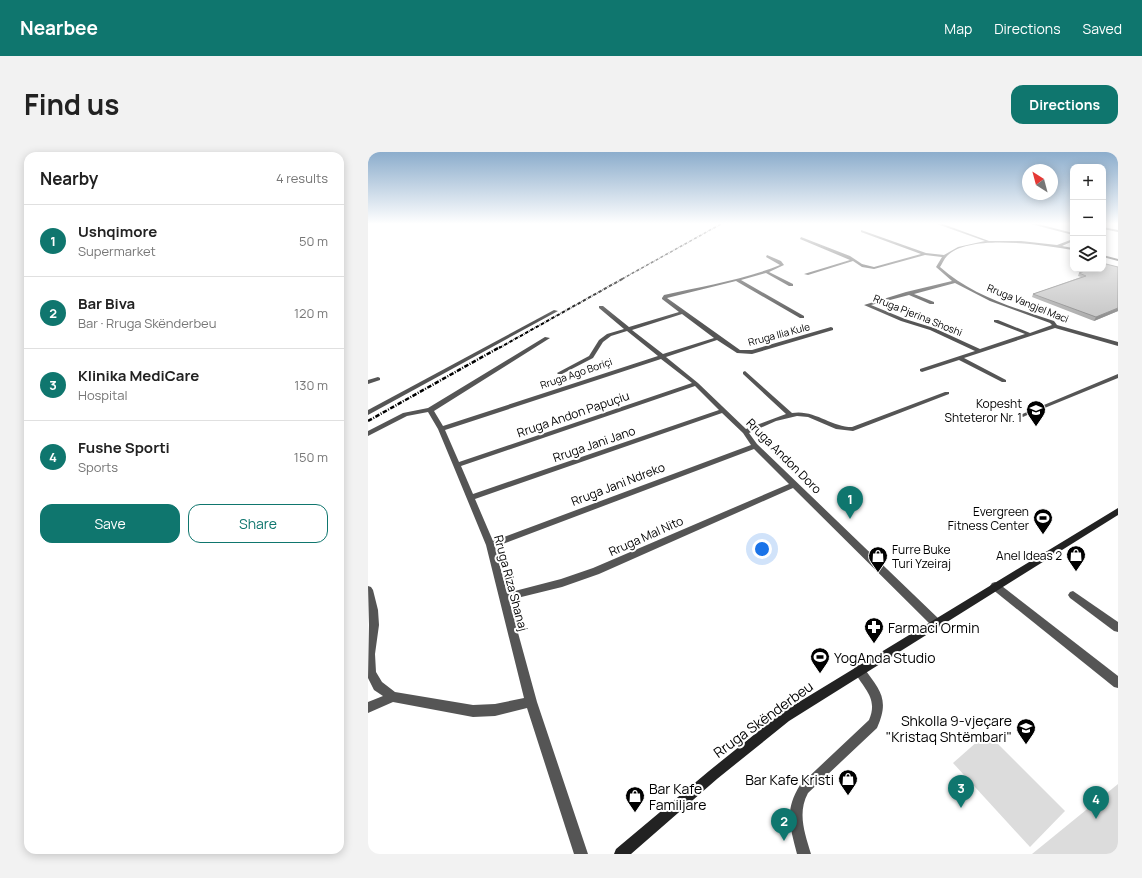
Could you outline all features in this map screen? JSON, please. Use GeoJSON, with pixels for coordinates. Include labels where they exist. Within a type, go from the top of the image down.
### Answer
{"type":"FeatureCollection","features":[{"type":"Feature","properties":{"kind":"street"},"geometry":{"type":"LineString","coordinates":[[737,280],[766,272],[782,265],[780,262],[769,257]]}},
{"type":"Feature","properties":{"kind":"street"},"geometry":{"type":"LineString","coordinates":[[848,257],[865,266],[878,268],[916,257]]}},
{"type":"Feature","properties":{"kind":"street","name":"Rruga Vangjel Maci"},"geometry":{"type":"LineString","coordinates":[[945,257],[938,267],[956,281],[1001,304],[1052,322],[1055,326],[1118,344]]}},
{"type":"Feature","properties":{"kind":"street"},"geometry":{"type":"LineString","coordinates":[[1106,257],[1118,260]]}},
{"type":"Feature","properties":{"kind":"street"},"geometry":{"type":"LineString","coordinates":[[806,274],[853,260]]}},
{"type":"Feature","properties":{"kind":"street"},"geometry":{"type":"LineString","coordinates":[[766,272],[791,285]]}},
{"type":"Feature","properties":{"kind":"street"},"geometry":{"type":"LineString","coordinates":[[737,280],[802,317]]}},
{"type":"Feature","properties":{"kind":"street","name":"Rruga Ilia Kule"},"geometry":{"type":"LineString","coordinates":[[737,280],[670,295],[664,298],[739,352],[746,353],[832,329]]}},
{"type":"Feature","properties":{"kind":"street","name":"Rruga Pjerina Shoshi"},"geometry":{"type":"LineString","coordinates":[[956,281],[866,305],[903,320],[932,329],[979,351]]}},
{"type":"Feature","properties":{"kind":"street","name":"Rruga Pjerina Shoshi"},"geometry":{"type":"LineString","coordinates":[[908,293],[932,303]]}},
{"type":"Feature","properties":{"kind":"street","name":"Rruga Andon Doro"},"geometry":{"type":"LineString","coordinates":[[602,307],[696,384],[745,432],[755,446],[936,623]]}},
{"type":"Feature","properties":{"kind":"street"},"geometry":{"type":"LineString","coordinates":[[368,413],[556,311]]}},
{"type":"Feature","properties":{"kind":"street"},"geometry":{"type":"LineString","coordinates":[[560,373],[591,357],[605,338],[627,328],[683,312]]}},
{"type":"Feature","properties":{"kind":"street"},"geometry":{"type":"LineString","coordinates":[[996,321],[1029,334]]}},
{"type":"Feature","properties":{"kind":"street"},"geometry":{"type":"LineString","coordinates":[[922,370],[1055,326]]}},
{"type":"Feature","properties":{"kind":"street"},"geometry":{"type":"LineString","coordinates":[[368,434],[406,414],[418,410],[430,410],[547,338]]}},
{"type":"Feature","properties":{"kind":"street","name":"Rruga Ago Boriçi"},"geometry":{"type":"LineString","coordinates":[[441,429],[718,338]]}},
{"type":"Feature","properties":{"kind":"street"},"geometry":{"type":"LineString","coordinates":[[959,358],[1004,381]]}},
{"type":"Feature","properties":{"kind":"street"},"geometry":{"type":"LineString","coordinates":[[745,373],[791,415]]}},
{"type":"Feature","properties":{"kind":"street"},"geometry":{"type":"LineString","coordinates":[[1023,415],[1118,376]]}},
{"type":"Feature","properties":{"kind":"street"},"geometry":{"type":"LineString","coordinates":[[368,382],[378,379]]}},
{"type":"Feature","properties":{"kind":"street","name":"Rruga Andon Papuçiu"},"geometry":{"type":"LineString","coordinates":[[457,465],[696,384]]}},
{"type":"Feature","properties":{"kind":"street"},"geometry":{"type":"LineString","coordinates":[[745,432],[791,415],[804,414],[838,429],[853,429],[946,393]]}},
{"type":"Feature","properties":{"kind":"street","name":"Rruga Riza Shanaj"},"geometry":{"type":"LineString","coordinates":[[430,410],[441,429],[490,545],[531,702],[581,854]]}},
{"type":"Feature","properties":{"kind":"street","name":"Rruga Jani Jano"},"geometry":{"type":"LineString","coordinates":[[471,498],[723,411]]}},
{"type":"Feature","properties":{"kind":"street","name":"Rruga Jani Ndreko"},"geometry":{"type":"LineString","coordinates":[[490,545],[755,446]]}},
{"type":"Feature","properties":{"kind":"street","name":"Rruga Mal Nito"},"geometry":{"type":"LineString","coordinates":[[503,598],[562,583],[596,571],[795,484]]}},
{"type":"Feature","properties":{"kind":"street","name":"Rruga Skënderbeu"},"geometry":{"type":"LineString","coordinates":[[621,854],[751,743],[785,717],[1118,510]]}},
{"type":"Feature","properties":{"kind":"street"},"geometry":{"type":"LineString","coordinates":[[995,586],[1118,683]]}},
{"type":"Feature","properties":{"kind":"street"},"geometry":{"type":"LineString","coordinates":[[368,590],[373,610],[374,625],[370,654],[371,673],[378,686],[393,697],[473,711],[494,710],[531,702]]}},
{"type":"Feature","properties":{"kind":"street"},"geometry":{"type":"LineString","coordinates":[[1073,595],[1118,628]]}},
{"type":"Feature","properties":{"kind":"street"},"geometry":{"type":"LineString","coordinates":[[804,854],[795,811],[798,799],[804,789],[873,724],[879,714],[879,703],[875,692],[859,670]]}},
{"type":"Feature","properties":{"kind":"street"},"geometry":{"type":"LineString","coordinates":[[368,708],[393,697]]}},
{"type":"Feature","properties":{"kind":"shaded area"},"geometry":{"type":"Polygon","coordinates":[[[987,733],[1065,811],[1030,847],[953,763],[987,733]]]}},
{"type":"Feature","properties":{"kind":"shaded area"},"geometry":{"type":"Polygon","coordinates":[[[1118,784],[1118,854],[1032,854],[1118,784]]]}},
{"type":"Feature","properties":{"kind":"building"},"geometry":{"type":"Polygon","coordinates":[[[1106,264],[1118,267],[1118,308],[1096,317],[1033,294],[1086,276],[1079,273],[1106,272],[1106,264]]]}},
{"type":"Feature","properties":{"kind":"railway"},"geometry":{"type":"LineString","coordinates":[[622,279],[662,257]]}},
{"type":"Feature","properties":{"kind":"railway"},"geometry":{"type":"LineString","coordinates":[[499,348],[624,278]]}},
{"type":"Feature","properties":{"kind":"railway"},"geometry":{"type":"LineString","coordinates":[[368,421],[500,347]]}},
{"type":"Feature","properties":{"kind":"place","name":"Kopesht Shteteror Nr. 1"},"geometry":{"type":"Point","coordinates":[1036,427]}},
{"type":"Feature","properties":{"kind":"place","name":"Ushqimore"},"geometry":{"type":"Point","coordinates":[850,519]}},
{"type":"Feature","properties":{"kind":"place","name":"Evergreen Fitness Center"},"geometry":{"type":"Point","coordinates":[1043,535]}},
{"type":"Feature","properties":{"kind":"place","name":"Anel Ideas 2"},"geometry":{"type":"Point","coordinates":[1076,572]}},
{"type":"Feature","properties":{"kind":"place","name":"Furre Buke Turi Yzeiraj"},"geometry":{"type":"Point","coordinates":[878,573]}},
{"type":"Feature","properties":{"kind":"place","name":"Farmaci Ormin"},"geometry":{"type":"Point","coordinates":[874,644]}},
{"type":"Feature","properties":{"kind":"place","name":"YogAnda Studio"},"geometry":{"type":"Point","coordinates":[820,674]}},
{"type":"Feature","properties":{"kind":"place","name":"Shkolla 9-vjeçare \"Kristaq Shtëmbari\""},"geometry":{"type":"Point","coordinates":[1026,745]}},
{"type":"Feature","properties":{"kind":"place","name":"Bar Kafe Kristi"},"geometry":{"type":"Point","coordinates":[848,796]}},
{"type":"Feature","properties":{"kind":"place","name":"Klinika MediCare"},"geometry":{"type":"Point","coordinates":[961,808]}},
{"type":"Feature","properties":{"kind":"place","name":"Bar Kafe Familjare"},"geometry":{"type":"Point","coordinates":[635,813]}},
{"type":"Feature","properties":{"kind":"place","name":"Fushe Sporti"},"geometry":{"type":"Point","coordinates":[1096,819]}},
{"type":"Feature","properties":{"kind":"place","name":"Bar Biva"},"geometry":{"type":"Point","coordinates":[784,841]}}]}
